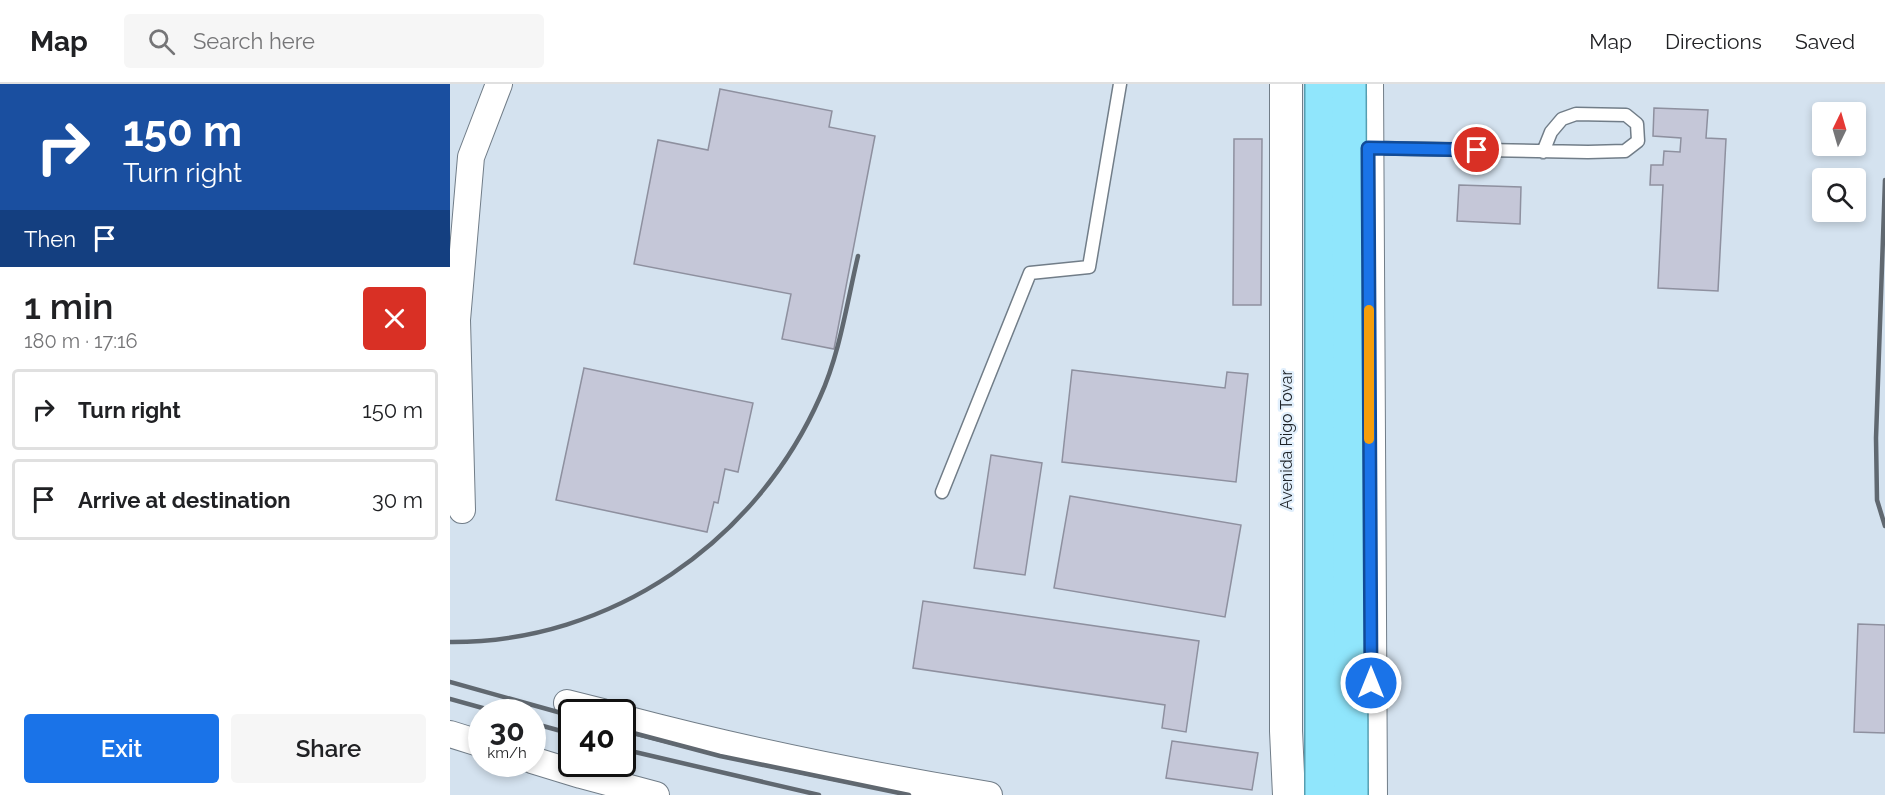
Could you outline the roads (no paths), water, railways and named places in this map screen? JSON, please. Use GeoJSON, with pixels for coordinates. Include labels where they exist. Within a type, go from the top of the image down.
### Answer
{"type":"FeatureCollection","features":[{"type":"Feature","properties":{"kind":"highway"},"geometry":{"type":"LineString","coordinates":[[1322,84],[1322,795]]}},
{"type":"Feature","properties":{"kind":"highway"},"geometry":{"type":"LineString","coordinates":[[1349,84],[1351,795]]}},
{"type":"Feature","properties":{"kind":"street"},"geometry":{"type":"LineString","coordinates":[[462,510],[458,308],[471,157],[499,84]]}},
{"type":"Feature","properties":{"kind":"street","name":"Avenida Rigo Tovar"},"geometry":{"type":"LineString","coordinates":[[1286,84],[1286,731],[1289,795]]}},
{"type":"Feature","properties":{"kind":"street"},"geometry":{"type":"LineString","coordinates":[[1368,84],[1371,795]]}},
{"type":"Feature","properties":{"kind":"street"},"geometry":{"type":"LineString","coordinates":[[636,722],[865,773],[989,795]]}},
{"type":"Feature","properties":{"kind":"street"},"geometry":{"type":"LineString","coordinates":[[1286,731],[1302,768],[1324,780],[1338,780],[1361,769],[1371,730]]}},
{"type":"Feature","properties":{"kind":"street"},"geometry":{"type":"LineString","coordinates":[[450,734],[468,740]]}},
{"type":"Feature","properties":{"kind":"street"},"geometry":{"type":"LineString","coordinates":[[546,765],[656,795]]}},
{"type":"Feature","properties":{"kind":"lane"},"geometry":{"type":"LineString","coordinates":[[942,492],[1030,273],[1089,267],[1120,84]]}},
{"type":"Feature","properties":{"kind":"lane"},"geometry":{"type":"LineString","coordinates":[[1368,148],[1543,152],[1625,151],[1638,141],[1637,124],[1626,115],[1576,114],[1562,120],[1551,132],[1543,152]]}},
{"type":"Feature","properties":{"kind":"railway"},"geometry":{"type":"LineString","coordinates":[[1885,180],[1876,438],[1877,500],[1885,526]]}},
{"type":"Feature","properties":{"kind":"railway"},"geometry":{"type":"LineString","coordinates":[[450,642],[509,638],[567,625],[621,603],[671,574],[717,539],[758,497],[792,449],[820,397],[838,345],[858,256]]}},
{"type":"Feature","properties":{"kind":"railway"},"geometry":{"type":"LineString","coordinates":[[450,682],[558,712]]}},
{"type":"Feature","properties":{"kind":"railway"},"geometry":{"type":"LineString","coordinates":[[450,699],[468,704]]}},
{"type":"Feature","properties":{"kind":"railway"},"geometry":{"type":"LineString","coordinates":[[546,727],[558,730]]}},
{"type":"Feature","properties":{"kind":"railway"},"geometry":{"type":"LineString","coordinates":[[636,734],[720,756],[909,795]]}},
{"type":"Feature","properties":{"kind":"railway"},"geometry":{"type":"LineString","coordinates":[[636,752],[819,795]]}}]}
